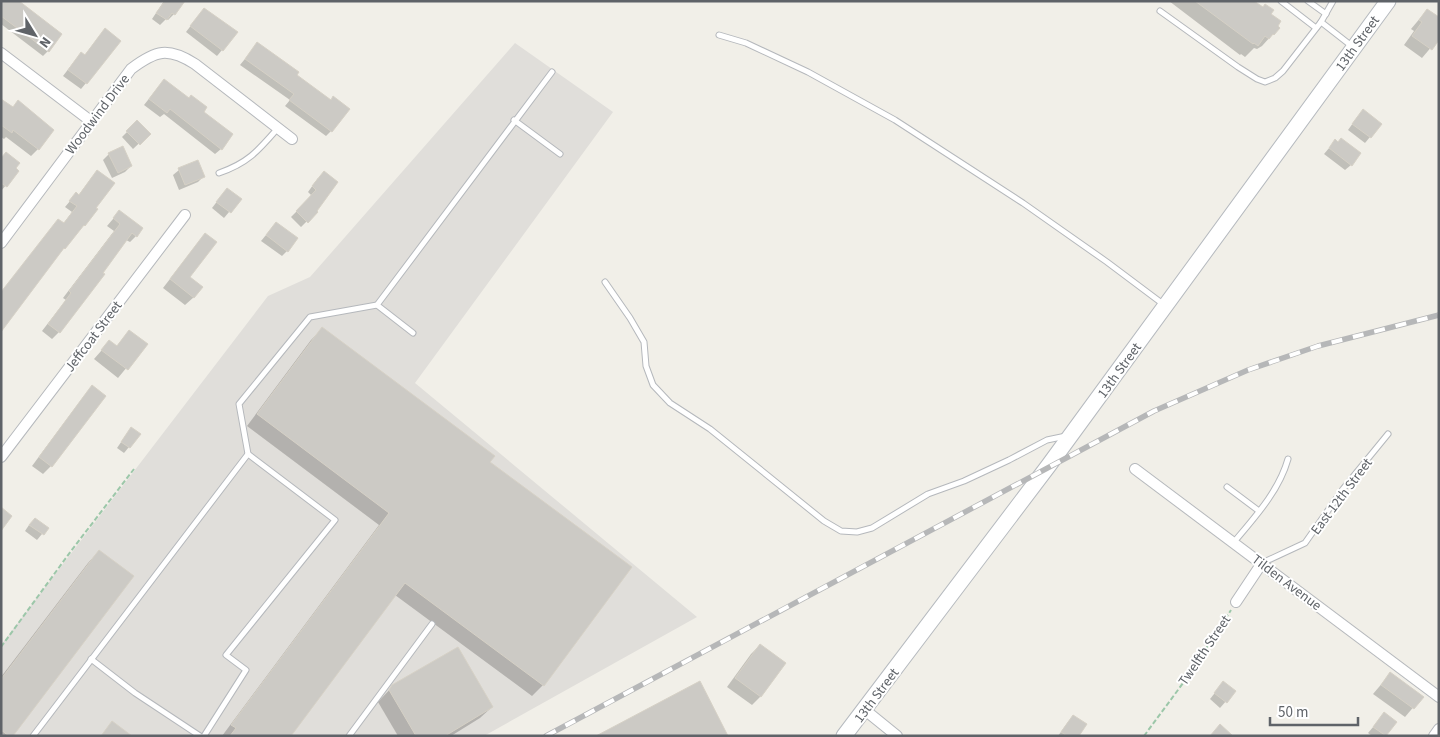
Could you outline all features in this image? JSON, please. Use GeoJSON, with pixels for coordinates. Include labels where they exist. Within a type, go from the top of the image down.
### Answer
{"type":"FeatureCollection","features":[{"type":"Feature","properties":{"kind":"street","name":"13th Street"},"geometry":{"type":"LineString","coordinates":[[844,736],[1071,435],[1388,1]]}},
{"type":"Feature","properties":{"kind":"street","name":"Woodwind Drive"},"geometry":{"type":"LineString","coordinates":[[3,236],[132,69],[147,57],[164,52],[181,55],[292,139]]}},
{"type":"Feature","properties":{"kind":"street"},"geometry":{"type":"LineString","coordinates":[[1,53],[92,122]]}},
{"type":"Feature","properties":{"kind":"street","name":"Jeffcoat Street"},"geometry":{"type":"LineString","coordinates":[[1,457],[185,215]]}},
{"type":"Feature","properties":{"kind":"street","name":"Tilden Avenue"},"geometry":{"type":"LineString","coordinates":[[1135,469],[1439,696]]}},
{"type":"Feature","properties":{"kind":"street","name":"Twelfth Street"},"geometry":{"type":"LineString","coordinates":[[1236,602],[1262,563]]}},
{"type":"Feature","properties":{"kind":"street"},"geometry":{"type":"LineString","coordinates":[[865,710],[897,736]]}},
{"type":"Feature","properties":{"kind":"street"},"geometry":{"type":"LineString","coordinates":[[1434,736],[1439,729]]}},
{"type":"Feature","properties":{"kind":"lane"},"geometry":{"type":"LineString","coordinates":[[1282,1],[1316,28]]}},
{"type":"Feature","properties":{"kind":"lane"},"geometry":{"type":"LineString","coordinates":[[1308,1],[1326,14]]}},
{"type":"Feature","properties":{"kind":"lane"},"geometry":{"type":"LineString","coordinates":[[1160,11],[1257,80],[1265,82],[1275,78],[1284,71],[1321,22],[1334,1]]}},
{"type":"Feature","properties":{"kind":"lane"},"geometry":{"type":"LineString","coordinates":[[1321,22],[1354,47]]}},
{"type":"Feature","properties":{"kind":"lane"},"geometry":{"type":"LineString","coordinates":[[719,35],[746,42],[773,55],[895,120],[1023,203],[1107,262],[1165,306]]}},
{"type":"Feature","properties":{"kind":"lane"},"geometry":{"type":"LineString","coordinates":[[91,659],[135,693],[202,736],[246,670],[226,655],[334,520],[248,454],[239,404],[310,317],[377,305],[514,120],[552,72]]}},
{"type":"Feature","properties":{"kind":"lane"},"geometry":{"type":"LineString","coordinates":[[514,120],[560,154]]}},
{"type":"Feature","properties":{"kind":"lane"},"geometry":{"type":"LineString","coordinates":[[219,173],[240,166],[247,161],[278,128]]}},
{"type":"Feature","properties":{"kind":"lane"},"geometry":{"type":"LineString","coordinates":[[605,282],[644,342],[646,366],[653,385],[670,403],[710,429],[824,520],[841,530],[857,532],[872,528],[928,494],[964,481],[1047,440],[1071,435]]}},
{"type":"Feature","properties":{"kind":"lane"},"geometry":{"type":"LineString","coordinates":[[377,305],[412,333]]}},
{"type":"Feature","properties":{"kind":"lane","name":"East 12th Street"},"geometry":{"type":"LineString","coordinates":[[1262,563],[1306,543],[1343,489],[1388,434]]}},
{"type":"Feature","properties":{"kind":"lane"},"geometry":{"type":"LineString","coordinates":[[33,736],[248,454]]}},
{"type":"Feature","properties":{"kind":"lane"},"geometry":{"type":"LineString","coordinates":[[1234,542],[1275,490],[1283,476],[1288,459]]}},
{"type":"Feature","properties":{"kind":"lane"},"geometry":{"type":"LineString","coordinates":[[1228,488],[1259,511]]}},
{"type":"Feature","properties":{"kind":"lane"},"geometry":{"type":"LineString","coordinates":[[348,736],[432,624]]}},
{"type":"Feature","properties":{"kind":"path"},"geometry":{"type":"LineString","coordinates":[[1,647],[134,469]]}},
{"type":"Feature","properties":{"kind":"path","name":"Twelfth Street"},"geometry":{"type":"LineString","coordinates":[[1144,736],[1189,675],[1236,602]]}},
{"type":"Feature","properties":{"kind":"shaded area"},"geometry":{"type":"Polygon","coordinates":[[[515,43],[613,112],[415,383],[697,617],[484,736],[1,736],[1,645],[268,296],[310,277],[515,43]]]}},
{"type":"Feature","properties":{"kind":"building"},"geometry":{"type":"Polygon","coordinates":[[[1,1],[19,1],[62,34],[49,52],[1,16],[1,1]]]}},
{"type":"Feature","properties":{"kind":"building"},"geometry":{"type":"Polygon","coordinates":[[[165,1],[185,1],[175,15],[172,13],[167,20],[156,13],[165,1]]]}},
{"type":"Feature","properties":{"kind":"building"},"geometry":{"type":"Polygon","coordinates":[[[1195,1],[1254,1],[1263,7],[1265,4],[1274,10],[1271,14],[1281,21],[1278,26],[1280,28],[1269,39],[1265,36],[1258,46],[1195,1]]]}},
{"type":"Feature","properties":{"kind":"building"},"geometry":{"type":"Polygon","coordinates":[[[204,8],[238,32],[223,51],[190,26],[204,8]]]}},
{"type":"Feature","properties":{"kind":"building"},"geometry":{"type":"Polygon","coordinates":[[[1427,9],[1439,17],[1439,40],[1432,50],[1412,36],[1422,22],[1419,20],[1427,9]]]}},
{"type":"Feature","properties":{"kind":"building"},"geometry":{"type":"Polygon","coordinates":[[[105,28],[121,41],[87,84],[68,70],[81,52],[85,55],[105,28]]]}},
{"type":"Feature","properties":{"kind":"building"},"geometry":{"type":"Polygon","coordinates":[[[257,42],[299,72],[297,75],[331,100],[333,96],[350,109],[332,132],[289,100],[294,94],[245,59],[257,42]]]}},
{"type":"Feature","properties":{"kind":"building"},"geometry":{"type":"Polygon","coordinates":[[[164,79],[189,98],[191,95],[207,107],[204,112],[233,134],[222,150],[170,109],[167,113],[149,99],[164,79]]]}},
{"type":"Feature","properties":{"kind":"building"},"geometry":{"type":"Polygon","coordinates":[[[1,99],[13,107],[18,100],[54,130],[39,150],[13,130],[12,133],[1,125],[1,99]]]}},
{"type":"Feature","properties":{"kind":"building"},"geometry":{"type":"Polygon","coordinates":[[[1363,109],[1382,124],[1371,138],[1352,124],[1363,109]]]}},
{"type":"Feature","properties":{"kind":"building"},"geometry":{"type":"Polygon","coordinates":[[[137,120],[151,134],[140,145],[126,131],[137,120]]]}},
{"type":"Feature","properties":{"kind":"building"},"geometry":{"type":"Polygon","coordinates":[[[1341,138],[1361,153],[1352,166],[1329,148],[1335,139],[1338,142],[1341,138]]]}},
{"type":"Feature","properties":{"kind":"building"},"geometry":{"type":"Polygon","coordinates":[[[123,146],[132,166],[118,173],[108,153],[123,146]]]}},
{"type":"Feature","properties":{"kind":"building"},"geometry":{"type":"Polygon","coordinates":[[[6,152],[20,163],[16,168],[19,171],[7,187],[1,183],[1,158],[6,152]]]}},
{"type":"Feature","properties":{"kind":"building"},"geometry":{"type":"Polygon","coordinates":[[[198,160],[205,177],[185,185],[178,168],[198,160]]]}},
{"type":"Feature","properties":{"kind":"building"},"geometry":{"type":"Polygon","coordinates":[[[97,170],[115,183],[85,226],[64,248],[1,332],[1,292],[58,219],[64,223],[77,206],[69,201],[76,192],[79,195],[97,170]]]}},
{"type":"Feature","properties":{"kind":"building"},"geometry":{"type":"Polygon","coordinates":[[[324,171],[338,182],[318,212],[308,223],[296,211],[316,190],[312,186],[324,171]]]}},
{"type":"Feature","properties":{"kind":"building"},"geometry":{"type":"Polygon","coordinates":[[[227,188],[242,199],[231,213],[216,202],[227,188]]]}},
{"type":"Feature","properties":{"kind":"building"},"geometry":{"type":"Polygon","coordinates":[[[119,210],[143,228],[137,237],[132,233],[103,273],[105,274],[60,333],[48,324],[71,293],[69,291],[120,224],[113,218],[119,210]]]}},
{"type":"Feature","properties":{"kind":"building"},"geometry":{"type":"Polygon","coordinates":[[[276,222],[298,238],[288,252],[266,235],[276,222]]]}},
{"type":"Feature","properties":{"kind":"building"},"geometry":{"type":"Polygon","coordinates":[[[205,233],[217,242],[190,277],[203,287],[194,298],[170,279],[205,233]]]}},
{"type":"Feature","properties":{"kind":"building"},"geometry":{"type":"Polygon","coordinates":[[[322,327],[495,456],[490,462],[632,567],[544,686],[405,583],[291,736],[230,736],[236,728],[231,725],[389,513],[257,414],[322,327]]]}},
{"type":"Feature","properties":{"kind":"building"},"geometry":{"type":"Polygon","coordinates":[[[129,330],[148,344],[128,370],[101,350],[109,340],[117,346],[129,330]]]}},
{"type":"Feature","properties":{"kind":"building"},"geometry":{"type":"Polygon","coordinates":[[[92,385],[106,396],[52,467],[39,457],[92,385]]]}},
{"type":"Feature","properties":{"kind":"building"},"geometry":{"type":"Polygon","coordinates":[[[131,427],[141,434],[130,448],[121,442],[131,427]]]}},
{"type":"Feature","properties":{"kind":"building"},"geometry":{"type":"Polygon","coordinates":[[[1,507],[12,516],[1,531],[1,507]]]}},
{"type":"Feature","properties":{"kind":"building"},"geometry":{"type":"Polygon","coordinates":[[[35,518],[49,528],[44,535],[29,525],[35,518]]]}},
{"type":"Feature","properties":{"kind":"building"},"geometry":{"type":"Polygon","coordinates":[[[99,550],[134,576],[13,736],[9,736],[1,730],[1,679],[99,550]]]}},
{"type":"Feature","properties":{"kind":"building"},"geometry":{"type":"Polygon","coordinates":[[[760,644],[786,663],[761,697],[735,678],[760,644]]]}},
{"type":"Feature","properties":{"kind":"building"},"geometry":{"type":"Polygon","coordinates":[[[458,647],[493,707],[445,736],[416,736],[389,690],[392,685],[458,647]]]}},
{"type":"Feature","properties":{"kind":"building"},"geometry":{"type":"Polygon","coordinates":[[[1390,672],[1424,697],[1414,709],[1381,685],[1390,672]]]}},
{"type":"Feature","properties":{"kind":"building"},"geometry":{"type":"Polygon","coordinates":[[[700,681],[728,736],[596,736],[700,681]]]}},
{"type":"Feature","properties":{"kind":"building"},"geometry":{"type":"Polygon","coordinates":[[[1223,681],[1236,691],[1227,703],[1214,693],[1223,681]]]}},
{"type":"Feature","properties":{"kind":"building"},"geometry":{"type":"Polygon","coordinates":[[[1384,712],[1397,722],[1386,736],[1373,727],[1384,712]]]}},
{"type":"Feature","properties":{"kind":"building"},"geometry":{"type":"Polygon","coordinates":[[[1073,715],[1087,724],[1079,736],[1067,736],[1061,732],[1073,715]]]}},
{"type":"Feature","properties":{"kind":"building"},"geometry":{"type":"Polygon","coordinates":[[[112,721],[132,736],[101,736],[112,721]]]}},
{"type":"Feature","properties":{"kind":"building"},"geometry":{"type":"Polygon","coordinates":[[[1220,724],[1233,736],[1210,736],[1220,724]]]}},
{"type":"Feature","properties":{"kind":"railway"},"geometry":{"type":"LineString","coordinates":[[546,736],[1154,411],[1248,370],[1318,346],[1439,315]]}}]}
